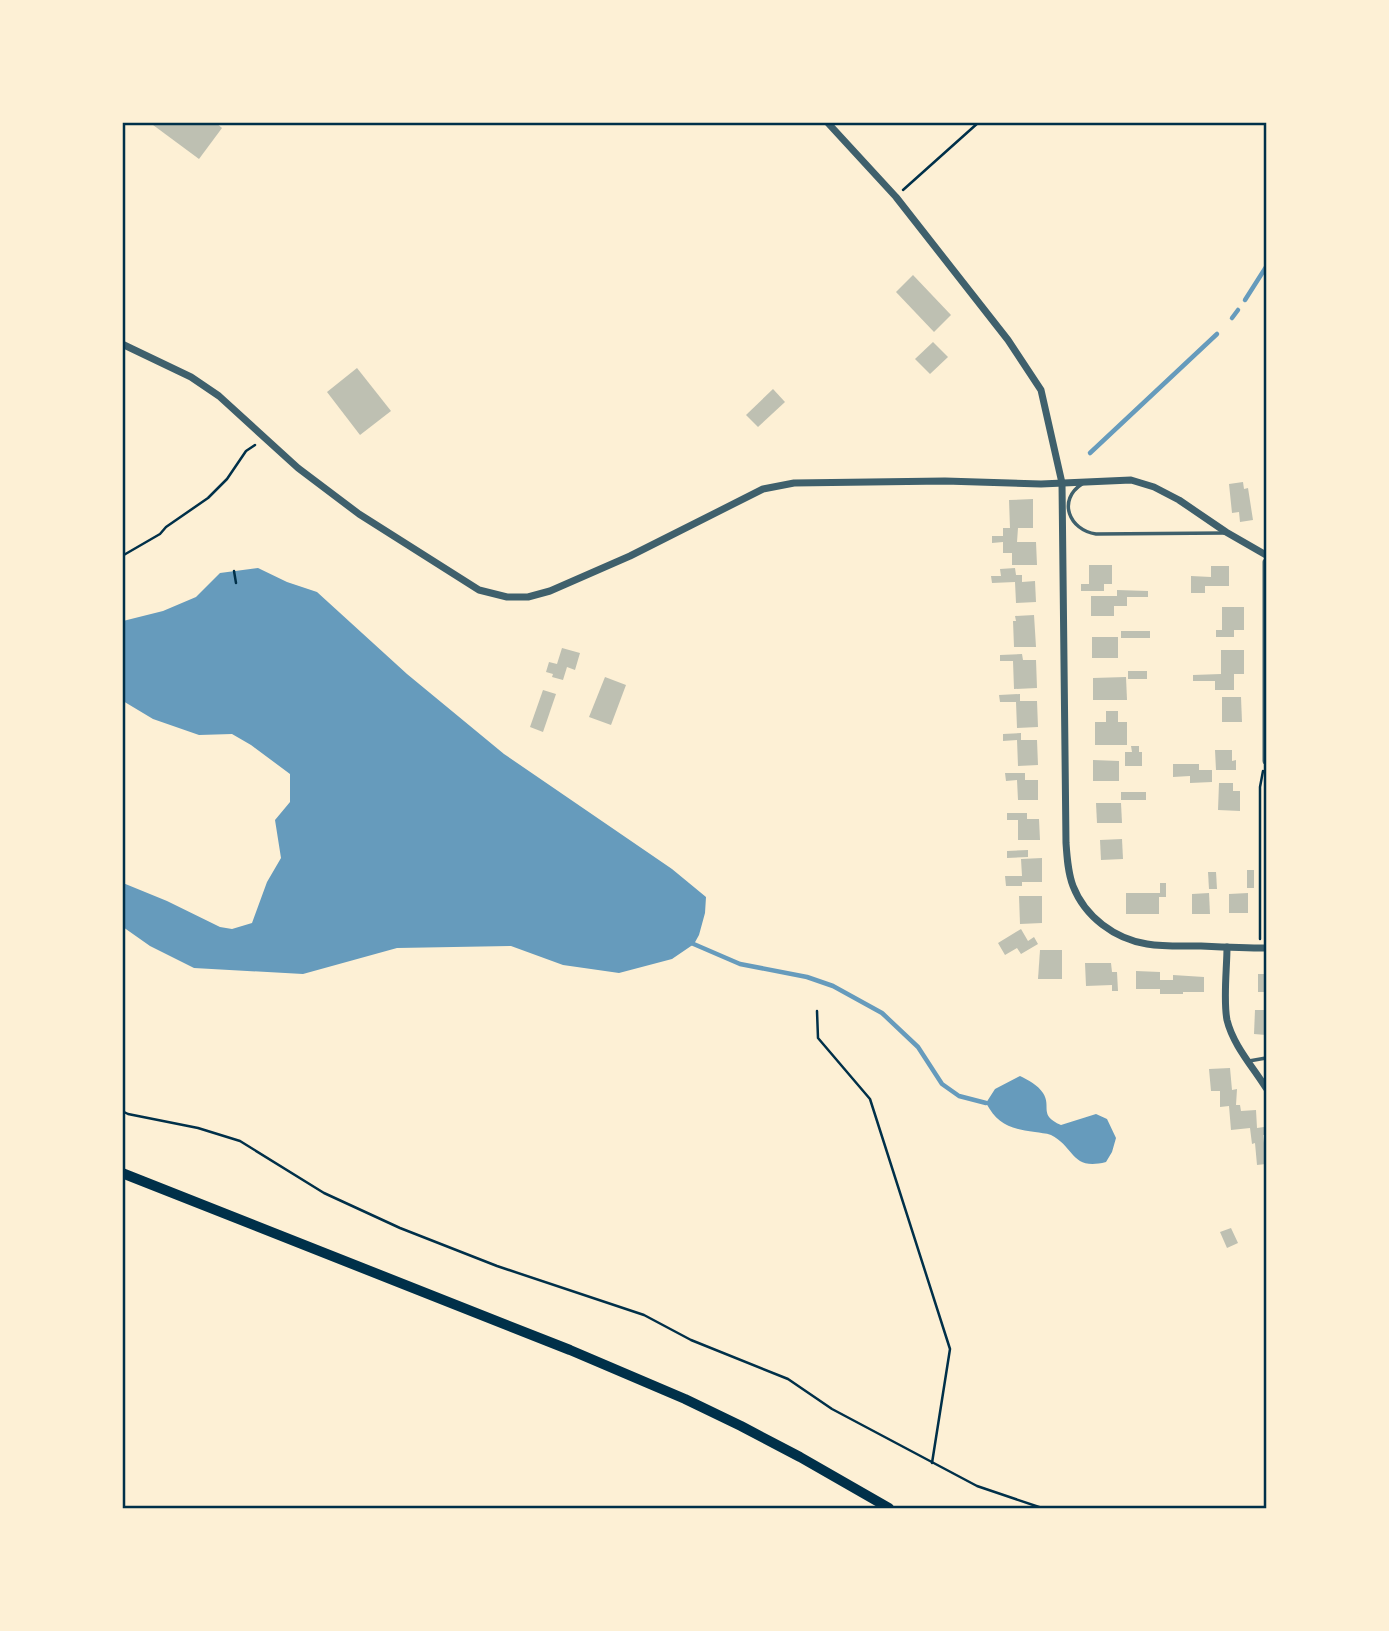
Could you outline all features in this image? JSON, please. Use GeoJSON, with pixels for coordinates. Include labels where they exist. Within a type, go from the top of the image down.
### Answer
{"type":"FeatureCollection","features":[{"type":"Feature","properties":{"kind":"main road"},"geometry":{"type":"LineString","coordinates":[[122,1173],[570,1350],[685,1399],[765,1438],[889,1508]]}},
{"type":"Feature","properties":{"kind":"street"},"geometry":{"type":"LineString","coordinates":[[827,122],[896,197],[1008,340],[1041,390],[1062,483],[1066,844],[1073,887],[1093,917],[1117,934],[1144,944],[1263,948]]}},
{"type":"Feature","properties":{"kind":"street"},"geometry":{"type":"LineString","coordinates":[[122,344],[191,377],[219,396],[298,468],[359,514],[479,590],[507,597],[528,597],[550,591],[630,556],[763,489],[794,483],[946,481],[1041,484],[1131,480],[1154,487],[1179,500],[1226,533],[1266,555]]}},
{"type":"Feature","properties":{"kind":"street"},"geometry":{"type":"LineString","coordinates":[[1266,562],[1266,761]]}},
{"type":"Feature","properties":{"kind":"street"},"geometry":{"type":"LineString","coordinates":[[1227,947],[1227,1019],[1234,1038],[1266,1088]]}},
{"type":"Feature","properties":{"kind":"lane"},"geometry":{"type":"LineString","coordinates":[[1094,480],[1077,488],[1069,504],[1073,521],[1087,532],[1226,533]]}},
{"type":"Feature","properties":{"kind":"lane"},"geometry":{"type":"LineString","coordinates":[[1249,1061],[1266,1058]]}},
{"type":"Feature","properties":{"kind":"path"},"geometry":{"type":"LineString","coordinates":[[896,197],[979,122]]}},
{"type":"Feature","properties":{"kind":"path"},"geometry":{"type":"LineString","coordinates":[[122,555],[160,534],[208,498],[227,479],[246,451],[267,439]]}},
{"type":"Feature","properties":{"kind":"path"},"geometry":{"type":"LineString","coordinates":[[234,571],[236,583]]}},
{"type":"Feature","properties":{"kind":"path"},"geometry":{"type":"LineString","coordinates":[[1263,948],[1260,787],[1266,761]]}},
{"type":"Feature","properties":{"kind":"path"},"geometry":{"type":"LineString","coordinates":[[817,1011],[818,1038],[870,1099],[950,1349],[932,1463]]}},
{"type":"Feature","properties":{"kind":"path"},"geometry":{"type":"LineString","coordinates":[[122,1111],[198,1128],[240,1141],[324,1193],[400,1228],[497,1266],[643,1315],[691,1340],[788,1379],[832,1409],[976,1486],[1042,1508]]}},
{"type":"Feature","properties":{"kind":"water"},"geometry":{"type":"Polygon","coordinates":[[[258,568],[317,592],[407,674],[504,754],[672,869],[706,897],[705,913],[694,944],[672,959],[619,973],[563,965],[511,946],[397,948],[303,974],[194,968],[150,946],[123,927],[123,883],[220,927],[232,929],[252,923],[267,882],[281,858],[275,820],[290,802],[290,774],[232,734],[199,735],[153,719],[123,701],[123,621],[163,611],[196,597],[220,573],[258,568]]]}},
{"type":"Feature","properties":{"kind":"water"},"geometry":{"type":"Polygon","coordinates":[[[1020,1076],[1041,1090],[1050,1118],[1061,1125],[1096,1114],[1107,1119],[1116,1138],[1106,1162],[1095,1164],[1080,1161],[1051,1135],[1006,1125],[995,1116],[986,1103],[995,1089],[1020,1076]]]}},
{"type":"Feature","properties":{"kind":"building"},"geometry":{"type":"Polygon","coordinates":[[[149,122],[215,122],[222,128],[199,159],[149,122]]]}},
{"type":"Feature","properties":{"kind":"building"},"geometry":{"type":"Polygon","coordinates":[[[913,275],[951,315],[934,332],[896,292],[913,275]]]}},
{"type":"Feature","properties":{"kind":"building"},"geometry":{"type":"Polygon","coordinates":[[[933,342],[948,357],[930,374],[915,359],[933,342]]]}},
{"type":"Feature","properties":{"kind":"building"},"geometry":{"type":"Polygon","coordinates":[[[357,368],[391,411],[360,435],[327,392],[357,368]]]}},
{"type":"Feature","properties":{"kind":"building"},"geometry":{"type":"Polygon","coordinates":[[[773,389],[785,402],[758,427],[746,415],[773,389]]]}},
{"type":"Feature","properties":{"kind":"building"},"geometry":{"type":"Polygon","coordinates":[[[1243,482],[1244,489],[1248,488],[1253,520],[1240,522],[1239,512],[1232,513],[1229,484],[1243,482]]]}},
{"type":"Feature","properties":{"kind":"building"},"geometry":{"type":"Polygon","coordinates":[[[1033,499],[1033,528],[1018,528],[1017,542],[1036,542],[1037,565],[1012,565],[1012,553],[1003,553],[1003,542],[992,543],[992,536],[1003,536],[1003,528],[1010,528],[1009,500],[1033,499]]]}},
{"type":"Feature","properties":{"kind":"building"},"geometry":{"type":"Polygon","coordinates":[[[1089,565],[1112,565],[1112,584],[1104,584],[1104,591],[1081,591],[1081,584],[1089,584],[1089,565]]]}},
{"type":"Feature","properties":{"kind":"building"},"geometry":{"type":"Polygon","coordinates":[[[1211,566],[1229,566],[1229,586],[1205,586],[1205,593],[1191,593],[1191,576],[1211,577],[1211,566]]]}},
{"type":"Feature","properties":{"kind":"building"},"geometry":{"type":"Polygon","coordinates":[[[1015,568],[1016,575],[1022,575],[1022,582],[1035,581],[1036,602],[1016,603],[1015,582],[992,583],[991,576],[1001,576],[1000,569],[1015,568]]]}},
{"type":"Feature","properties":{"kind":"building"},"geometry":{"type":"Polygon","coordinates":[[[1117,590],[1148,591],[1148,597],[1127,597],[1127,606],[1114,606],[1114,616],[1091,616],[1091,596],[1117,596],[1117,590]]]}},
{"type":"Feature","properties":{"kind":"building"},"geometry":{"type":"Polygon","coordinates":[[[1222,607],[1244,607],[1244,630],[1234,630],[1234,637],[1216,637],[1216,630],[1222,630],[1222,607]]]}},
{"type":"Feature","properties":{"kind":"building"},"geometry":{"type":"Polygon","coordinates":[[[1034,615],[1036,647],[1014,647],[1015,616],[1034,615]]]}},
{"type":"Feature","properties":{"kind":"building"},"geometry":{"type":"Polygon","coordinates":[[[1121,631],[1150,631],[1150,638],[1121,638],[1121,631]]]}},
{"type":"Feature","properties":{"kind":"building"},"geometry":{"type":"Polygon","coordinates":[[[1092,637],[1118,637],[1118,658],[1092,658],[1092,637]]]}},
{"type":"Feature","properties":{"kind":"building"},"geometry":{"type":"Polygon","coordinates":[[[562,648],[580,653],[575,670],[567,667],[563,680],[546,672],[549,662],[557,664],[562,648]]]}},
{"type":"Feature","properties":{"kind":"building"},"geometry":{"type":"Polygon","coordinates":[[[1221,650],[1244,650],[1244,674],[1234,674],[1234,690],[1215,690],[1215,681],[1193,681],[1193,675],[1221,674],[1221,650]]]}},
{"type":"Feature","properties":{"kind":"building"},"geometry":{"type":"Polygon","coordinates":[[[1022,654],[1023,660],[1036,660],[1037,688],[1014,689],[1013,661],[1000,661],[1000,655],[1022,654]]]}},
{"type":"Feature","properties":{"kind":"building"},"geometry":{"type":"Polygon","coordinates":[[[1128,671],[1147,671],[1147,679],[1128,679],[1128,671]]]}},
{"type":"Feature","properties":{"kind":"building"},"geometry":{"type":"Polygon","coordinates":[[[605,677],[626,685],[611,725],[589,717],[605,677]]]}},
{"type":"Feature","properties":{"kind":"building"},"geometry":{"type":"Polygon","coordinates":[[[1126,677],[1127,700],[1093,700],[1093,678],[1126,677]]]}},
{"type":"Feature","properties":{"kind":"building"},"geometry":{"type":"Polygon","coordinates":[[[543,690],[556,694],[543,732],[530,727],[543,690]]]}},
{"type":"Feature","properties":{"kind":"building"},"geometry":{"type":"Polygon","coordinates":[[[1020,694],[1020,701],[1037,701],[1038,727],[1017,728],[1016,702],[1000,702],[999,695],[1020,694]]]}},
{"type":"Feature","properties":{"kind":"building"},"geometry":{"type":"Polygon","coordinates":[[[1222,697],[1241,697],[1242,722],[1222,722],[1222,697]]]}},
{"type":"Feature","properties":{"kind":"building"},"geometry":{"type":"Polygon","coordinates":[[[1106,711],[1118,711],[1118,722],[1127,722],[1127,745],[1095,745],[1095,722],[1106,722],[1106,711]]]}},
{"type":"Feature","properties":{"kind":"building"},"geometry":{"type":"Polygon","coordinates":[[[1021,733],[1021,740],[1037,740],[1038,765],[1018,766],[1017,740],[1003,741],[1003,734],[1021,733]]]}},
{"type":"Feature","properties":{"kind":"building"},"geometry":{"type":"Polygon","coordinates":[[[1131,746],[1139,746],[1142,766],[1125,766],[1125,752],[1132,752],[1131,746]]]}},
{"type":"Feature","properties":{"kind":"building"},"geometry":{"type":"Polygon","coordinates":[[[1215,750],[1232,750],[1232,761],[1236,760],[1236,770],[1216,770],[1215,750]]]}},
{"type":"Feature","properties":{"kind":"building"},"geometry":{"type":"Polygon","coordinates":[[[1093,760],[1119,761],[1119,781],[1093,781],[1093,760]]]}},
{"type":"Feature","properties":{"kind":"building"},"geometry":{"type":"Polygon","coordinates":[[[1173,764],[1199,764],[1199,770],[1212,770],[1212,782],[1190,783],[1190,776],[1173,777],[1173,764]]]}},
{"type":"Feature","properties":{"kind":"building"},"geometry":{"type":"Polygon","coordinates":[[[1005,773],[1025,773],[1025,780],[1038,780],[1038,800],[1018,800],[1017,780],[1006,781],[1005,773]]]}},
{"type":"Feature","properties":{"kind":"building"},"geometry":{"type":"Polygon","coordinates":[[[1219,783],[1233,783],[1233,791],[1240,791],[1240,811],[1218,810],[1219,783]]]}},
{"type":"Feature","properties":{"kind":"building"},"geometry":{"type":"Polygon","coordinates":[[[1121,792],[1146,792],[1146,800],[1121,800],[1121,792]]]}},
{"type":"Feature","properties":{"kind":"building"},"geometry":{"type":"Polygon","coordinates":[[[1096,803],[1121,803],[1122,823],[1097,823],[1096,803]]]}},
{"type":"Feature","properties":{"kind":"building"},"geometry":{"type":"Polygon","coordinates":[[[1007,813],[1027,813],[1027,819],[1039,819],[1040,840],[1018,840],[1018,820],[1007,820],[1007,813]]]}},
{"type":"Feature","properties":{"kind":"building"},"geometry":{"type":"Polygon","coordinates":[[[1122,839],[1123,859],[1101,860],[1100,840],[1122,839]]]}},
{"type":"Feature","properties":{"kind":"building"},"geometry":{"type":"Polygon","coordinates":[[[1028,850],[1028,857],[1007,858],[1007,851],[1028,850]]]}},
{"type":"Feature","properties":{"kind":"building"},"geometry":{"type":"Polygon","coordinates":[[[1042,858],[1042,882],[1022,882],[1022,886],[1006,886],[1005,876],[1022,876],[1021,859],[1042,858]]]}},
{"type":"Feature","properties":{"kind":"building"},"geometry":{"type":"Polygon","coordinates":[[[1247,870],[1254,870],[1254,888],[1247,888],[1247,870]]]}},
{"type":"Feature","properties":{"kind":"building"},"geometry":{"type":"Polygon","coordinates":[[[1208,872],[1216,872],[1217,889],[1209,889],[1208,872]]]}},
{"type":"Feature","properties":{"kind":"building"},"geometry":{"type":"Polygon","coordinates":[[[1160,883],[1166,883],[1166,897],[1159,897],[1159,914],[1126,914],[1126,893],[1160,893],[1160,883]]]}},
{"type":"Feature","properties":{"kind":"building"},"geometry":{"type":"Polygon","coordinates":[[[1209,893],[1210,914],[1192,914],[1192,894],[1209,893]]]}},
{"type":"Feature","properties":{"kind":"building"},"geometry":{"type":"Polygon","coordinates":[[[1248,893],[1248,913],[1229,913],[1229,894],[1248,893]]]}},
{"type":"Feature","properties":{"kind":"building"},"geometry":{"type":"Polygon","coordinates":[[[1019,896],[1042,896],[1042,923],[1020,924],[1019,896]]]}},
{"type":"Feature","properties":{"kind":"building"},"geometry":{"type":"Polygon","coordinates":[[[1021,929],[1028,941],[1034,937],[1038,944],[1021,954],[1017,948],[1005,955],[998,943],[1021,929]]]}},
{"type":"Feature","properties":{"kind":"building"},"geometry":{"type":"Polygon","coordinates":[[[1040,950],[1062,950],[1062,979],[1038,979],[1040,950]]]}},
{"type":"Feature","properties":{"kind":"building"},"geometry":{"type":"Polygon","coordinates":[[[1085,963],[1111,963],[1112,972],[1117,972],[1118,991],[1112,991],[1112,985],[1086,986],[1085,963]]]}},
{"type":"Feature","properties":{"kind":"building"},"geometry":{"type":"Polygon","coordinates":[[[1136,971],[1160,972],[1160,980],[1173,980],[1173,975],[1204,977],[1204,992],[1160,994],[1160,989],[1136,989],[1136,971]]]}},
{"type":"Feature","properties":{"kind":"building"},"geometry":{"type":"Polygon","coordinates":[[[1258,974],[1266,974],[1266,992],[1258,992],[1258,974]]]}},
{"type":"Feature","properties":{"kind":"building"},"geometry":{"type":"Polygon","coordinates":[[[1255,1010],[1266,1010],[1266,1035],[1254,1034],[1255,1010]]]}},
{"type":"Feature","properties":{"kind":"building"},"geometry":{"type":"Polygon","coordinates":[[[1230,1068],[1232,1090],[1237,1089],[1236,1105],[1240,1105],[1241,1111],[1256,1110],[1257,1128],[1264,1127],[1266,1164],[1257,1165],[1255,1143],[1252,1144],[1250,1128],[1231,1130],[1229,1106],[1220,1107],[1220,1091],[1211,1091],[1209,1069],[1230,1068]]]}},
{"type":"Feature","properties":{"kind":"building"},"geometry":{"type":"Polygon","coordinates":[[[1231,1228],[1238,1243],[1227,1248],[1220,1232],[1231,1228]]]}},
{"type":"Feature","properties":{"kind":"waterway"},"geometry":{"type":"LineString","coordinates":[[1245,300],[1266,267]]}},
{"type":"Feature","properties":{"kind":"waterway"},"geometry":{"type":"LineString","coordinates":[[1232,318],[1238,310]]}},
{"type":"Feature","properties":{"kind":"waterway"},"geometry":{"type":"LineString","coordinates":[[1090,453],[1217,334]]}},
{"type":"Feature","properties":{"kind":"waterway"},"geometry":{"type":"LineString","coordinates":[[689,942],[740,964],[807,977],[833,986],[882,1013],[918,1047],[942,1084],[959,1096],[986,1103]]}}]}
